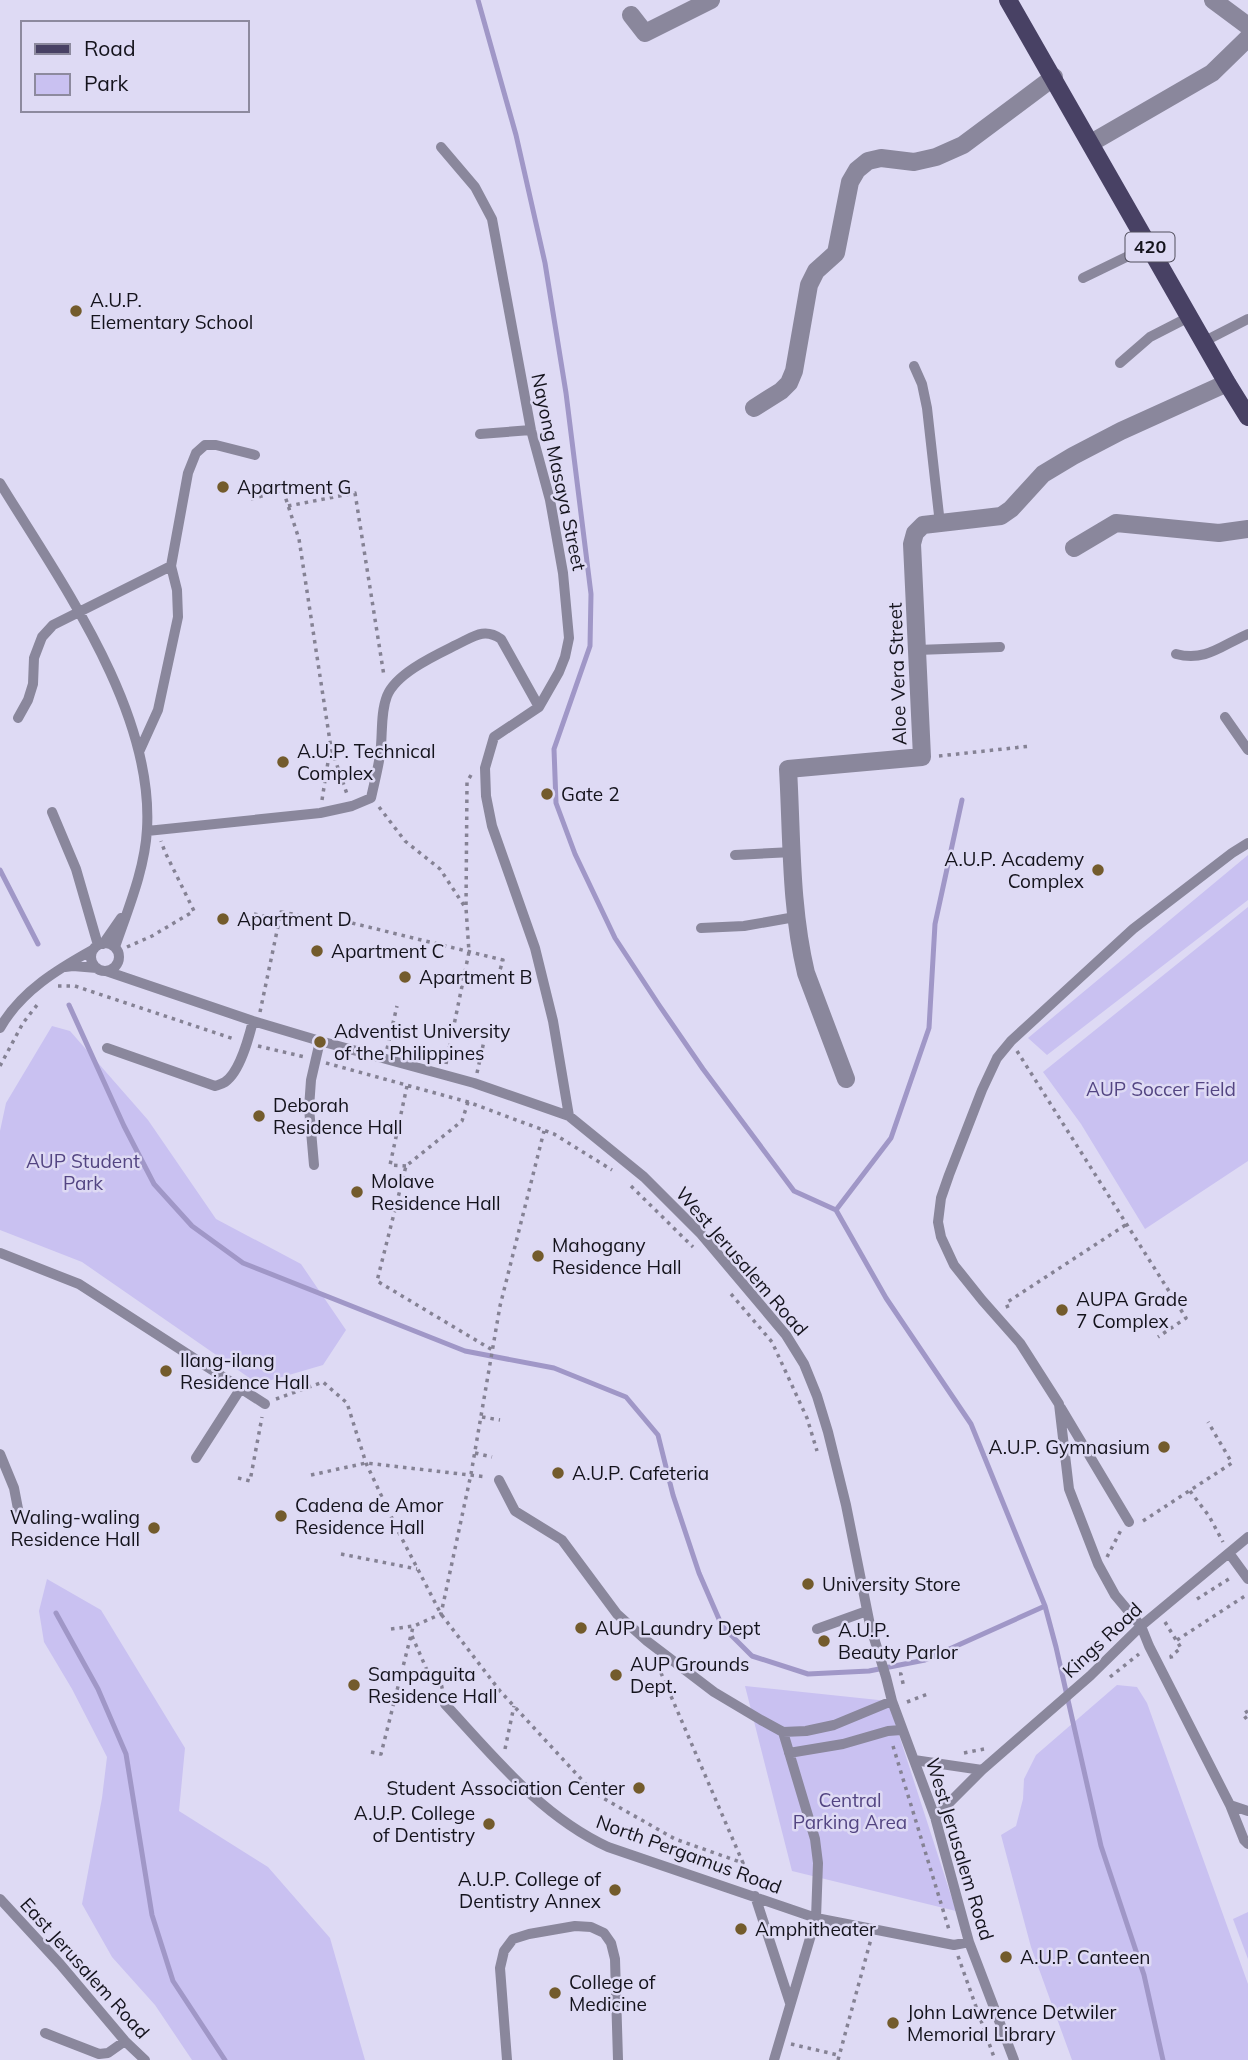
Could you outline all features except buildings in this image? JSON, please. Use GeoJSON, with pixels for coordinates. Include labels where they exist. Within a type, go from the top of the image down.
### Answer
{"type":"FeatureCollection","features":[{"type":"Feature","properties":{"kind":"main road","name":"420"},"geometry":{"type":"LineString","coordinates":[[1008,0],[1248,417]]}},
{"type":"Feature","properties":{"kind":"street"},"geometry":{"type":"LineString","coordinates":[[1215,0],[1248,26]]}},
{"type":"Feature","properties":{"kind":"street"},"geometry":{"type":"LineString","coordinates":[[631,15],[645,33],[706,1]]}},
{"type":"Feature","properties":{"kind":"street"},"geometry":{"type":"LineString","coordinates":[[1091,143],[1212,73],[1248,38]]}},
{"type":"Feature","properties":{"kind":"street"},"geometry":{"type":"LineString","coordinates":[[754,408],[789,383],[794,371],[809,285],[816,271],[836,253],[850,182],[857,170],[868,161],[881,158],[914,162],[936,157],[963,145],[1054,76]]}},
{"type":"Feature","properties":{"kind":"street","name":"Aloe Vera Street"},"geometry":{"type":"LineString","coordinates":[[846,1079],[806,973],[795,917],[788,769],[922,757],[912,544],[915,533],[923,526],[1001,516],[1011,509],[1043,474],[1073,456],[1227,383]]}},
{"type":"Feature","properties":{"kind":"street"},"geometry":{"type":"LineString","coordinates":[[1074,548],[1116,523],[1219,533],[1248,529]]}},
{"type":"Feature","properties":{"kind":"lane","name":"Nayong Masaya Street"},"geometry":{"type":"LineString","coordinates":[[441,147],[475,187],[492,219],[531,430],[550,500],[563,573],[569,639],[565,657],[539,706],[494,737],[485,768],[486,796],[492,826],[536,948],[553,1021],[569,1116]]}},
{"type":"Feature","properties":{"kind":"lane"},"geometry":{"type":"LineString","coordinates":[[1083,278],[1149,246]]}},
{"type":"Feature","properties":{"kind":"lane"},"geometry":{"type":"LineString","coordinates":[[1120,362],[1150,337],[1189,317]]}},
{"type":"Feature","properties":{"kind":"lane"},"geometry":{"type":"LineString","coordinates":[[1203,342],[1248,319]]}},
{"type":"Feature","properties":{"kind":"lane"},"geometry":{"type":"LineString","coordinates":[[914,366],[922,384],[926,408],[940,524]]}},
{"type":"Feature","properties":{"kind":"lane"},"geometry":{"type":"LineString","coordinates":[[480,434],[531,430]]}},
{"type":"Feature","properties":{"kind":"lane"},"geometry":{"type":"LineString","coordinates":[[139,752],[158,710],[178,617],[177,590],[171,566],[188,473],[196,453],[205,445],[216,445],[255,455]]}},
{"type":"Feature","properties":{"kind":"lane"},"geometry":{"type":"LineString","coordinates":[[0,483],[80,612],[127,712],[139,752],[152,830],[117,953],[111,969],[101,969],[92,959],[98,946],[128,909]]}},
{"type":"Feature","properties":{"kind":"lane"},"geometry":{"type":"LineString","coordinates":[[18,718],[33,684],[34,658],[42,638],[52,625],[171,566]]}},
{"type":"Feature","properties":{"kind":"lane"},"geometry":{"type":"LineString","coordinates":[[152,830],[320,813],[352,806],[371,798],[380,755],[387,695],[403,677],[427,660],[478,634],[492,633],[501,639],[539,706]]}},
{"type":"Feature","properties":{"kind":"lane"},"geometry":{"type":"LineString","coordinates":[[1176,654],[1190,658],[1207,655],[1248,634]]}},
{"type":"Feature","properties":{"kind":"lane"},"geometry":{"type":"LineString","coordinates":[[917,650],[1000,647]]}},
{"type":"Feature","properties":{"kind":"lane"},"geometry":{"type":"LineString","coordinates":[[1225,717],[1248,750]]}},
{"type":"Feature","properties":{"kind":"lane"},"geometry":{"type":"LineString","coordinates":[[52,811],[75,869],[98,946]]}},
{"type":"Feature","properties":{"kind":"lane"},"geometry":{"type":"LineString","coordinates":[[1125,1526],[1059,1404],[1020,1343],[954,1265],[941,1237],[938,1222],[941,1198],[982,1090],[997,1058],[1011,1041],[1133,929],[1248,843]]}},
{"type":"Feature","properties":{"kind":"lane"},"geometry":{"type":"LineString","coordinates":[[735,855],[793,852]]}},
{"type":"Feature","properties":{"kind":"lane"},"geometry":{"type":"LineString","coordinates":[[701,928],[744,926],[795,917]]}},
{"type":"Feature","properties":{"kind":"lane"},"geometry":{"type":"LineString","coordinates":[[98,946],[117,953],[135,980]]}},
{"type":"Feature","properties":{"kind":"lane"},"geometry":{"type":"LineString","coordinates":[[0,1028],[5,1018],[29,992],[58,969],[98,946]]}},
{"type":"Feature","properties":{"kind":"lane","name":"West Jerusalem Road"},"geometry":{"type":"LineString","coordinates":[[58,969],[73,965],[101,969],[256,1021],[474,1083],[569,1116],[644,1177],[701,1234],[786,1335],[804,1364],[817,1396],[846,1505],[870,1625],[892,1701],[935,1817],[969,1942],[1014,2060]]}},
{"type":"Feature","properties":{"kind":"lane"},"geometry":{"type":"LineString","coordinates":[[107,1048],[215,1086],[226,1082],[233,1073],[256,1021]]}},
{"type":"Feature","properties":{"kind":"lane"},"geometry":{"type":"LineString","coordinates":[[314,1166],[309,1108],[311,1080],[320,1041]]}},
{"type":"Feature","properties":{"kind":"lane"},"geometry":{"type":"LineString","coordinates":[[0,1253],[79,1284],[265,1404]]}},
{"type":"Feature","properties":{"kind":"lane"},"geometry":{"type":"LineString","coordinates":[[196,1458],[241,1388]]}},
{"type":"Feature","properties":{"kind":"lane"},"geometry":{"type":"LineString","coordinates":[[1059,1404],[1069,1489],[1098,1564],[1115,1595],[1141,1626],[1248,1844]]}},
{"type":"Feature","properties":{"kind":"lane"},"geometry":{"type":"LineString","coordinates":[[0,1454],[14,1488],[19,1514]]}},
{"type":"Feature","properties":{"kind":"lane"},"geometry":{"type":"LineString","coordinates":[[499,1480],[514,1511],[562,1540],[617,1614],[647,1641],[714,1692],[783,1732],[806,1731],[834,1725],[892,1701]]}},
{"type":"Feature","properties":{"kind":"lane","name":"Kings Road"},"geometry":{"type":"LineString","coordinates":[[935,1817],[982,1770],[1090,1676],[1141,1626],[1248,1537]]}},
{"type":"Feature","properties":{"kind":"lane"},"geometry":{"type":"LineString","coordinates":[[1229,1553],[1245,1575]]}},
{"type":"Feature","properties":{"kind":"lane"},"geometry":{"type":"LineString","coordinates":[[817,1629],[867,1611]]}},
{"type":"Feature","properties":{"kind":"lane","name":"North Pergamus Road"},"geometry":{"type":"LineString","coordinates":[[445,1704],[501,1765],[543,1805],[584,1836],[608,1847],[816,1918],[954,1945],[969,1942]]}},
{"type":"Feature","properties":{"kind":"lane"},"geometry":{"type":"LineString","coordinates":[[789,1753],[901,1730]]}},
{"type":"Feature","properties":{"kind":"lane"},"geometry":{"type":"LineString","coordinates":[[774,2060],[816,1918],[818,1863],[815,1839],[783,1732]]}},
{"type":"Feature","properties":{"kind":"lane"},"geometry":{"type":"LineString","coordinates":[[914,1760],[982,1770]]}},
{"type":"Feature","properties":{"kind":"lane"},"geometry":{"type":"LineString","coordinates":[[1230,1805],[1248,1811]]}},
{"type":"Feature","properties":{"kind":"lane"},"geometry":{"type":"LineString","coordinates":[[755,1896],[790,2003]]}},
{"type":"Feature","properties":{"kind":"lane","name":"East Jerusalem Road"},"geometry":{"type":"LineString","coordinates":[[0,1899],[145,2060]]}},
{"type":"Feature","properties":{"kind":"lane"},"geometry":{"type":"LineString","coordinates":[[507,2060],[500,1968],[505,1951],[513,1939],[575,1926],[591,1927],[604,1933],[611,1943],[615,1959],[618,2060]]}},
{"type":"Feature","properties":{"kind":"lane"},"geometry":{"type":"LineString","coordinates":[[45,2033],[99,2054],[108,2053],[125,2040]]}},
{"type":"Feature","properties":{"kind":"path"},"geometry":{"type":"LineString","coordinates":[[251,499],[283,490],[299,539],[331,748],[352,806]]}},
{"type":"Feature","properties":{"kind":"path"},"geometry":{"type":"LineString","coordinates":[[288,506],[355,493],[387,695]]}},
{"type":"Feature","properties":{"kind":"path"},"geometry":{"type":"LineString","coordinates":[[922,757],[1031,746]]}},
{"type":"Feature","properties":{"kind":"path"},"geometry":{"type":"LineString","coordinates":[[320,813],[331,748]]}},
{"type":"Feature","properties":{"kind":"path"},"geometry":{"type":"LineString","coordinates":[[443,1075],[469,952],[466,908],[467,782],[474,771]]}},
{"type":"Feature","properties":{"kind":"path"},"geometry":{"type":"LineString","coordinates":[[371,798],[405,841],[440,869],[466,908]]}},
{"type":"Feature","properties":{"kind":"path"},"geometry":{"type":"LineString","coordinates":[[117,953],[194,911],[152,830]]}},
{"type":"Feature","properties":{"kind":"path"},"geometry":{"type":"LineString","coordinates":[[256,1021],[281,912],[298,915]]}},
{"type":"Feature","properties":{"kind":"path"},"geometry":{"type":"LineString","coordinates":[[254,914],[279,919]]}},
{"type":"Feature","properties":{"kind":"path"},"geometry":{"type":"LineString","coordinates":[[352,923],[503,960],[498,980]]}},
{"type":"Feature","properties":{"kind":"path"},"geometry":{"type":"LineString","coordinates":[[50,992],[57,986],[75,986],[247,1044],[468,1102],[554,1135],[620,1175]]}},
{"type":"Feature","properties":{"kind":"path"},"geometry":{"type":"LineString","coordinates":[[0,1066],[23,1023],[43,997]]}},
{"type":"Feature","properties":{"kind":"path"},"geometry":{"type":"LineString","coordinates":[[385,1059],[397,1006]]}},
{"type":"Feature","properties":{"kind":"path"},"geometry":{"type":"LineString","coordinates":[[474,1083],[484,1041]]}},
{"type":"Feature","properties":{"kind":"path"},"geometry":{"type":"LineString","coordinates":[[1011,1041],[1186,1318],[1158,1337]]}},
{"type":"Feature","properties":{"kind":"path"},"geometry":{"type":"LineString","coordinates":[[407,1086],[390,1165],[407,1166]]}},
{"type":"Feature","properties":{"kind":"path"},"geometry":{"type":"LineString","coordinates":[[468,1102],[462,1121],[407,1166],[377,1281],[494,1351]]}},
{"type":"Feature","properties":{"kind":"path"},"geometry":{"type":"LineString","coordinates":[[441,1614],[471,1474],[500,1306],[544,1131]]}},
{"type":"Feature","properties":{"kind":"path"},"geometry":{"type":"LineString","coordinates":[[629,1184],[693,1247]]}},
{"type":"Feature","properties":{"kind":"path"},"geometry":{"type":"LineString","coordinates":[[1010,1313],[1006,1303],[1127,1224]]}},
{"type":"Feature","properties":{"kind":"path"},"geometry":{"type":"LineString","coordinates":[[728,1289],[772,1342],[807,1418],[819,1457]]}},
{"type":"Feature","properties":{"kind":"path"},"geometry":{"type":"LineString","coordinates":[[238,1478],[250,1481],[265,1404],[323,1381],[347,1403],[366,1463],[441,1614],[500,1690],[594,1793],[675,1839],[743,1863],[647,1641]]}},
{"type":"Feature","properties":{"kind":"path"},"geometry":{"type":"LineString","coordinates":[[481,1416],[500,1420]]}},
{"type":"Feature","properties":{"kind":"path"},"geometry":{"type":"LineString","coordinates":[[1139,1515],[1143,1522],[1232,1463],[1208,1422]]}},
{"type":"Feature","properties":{"kind":"path"},"geometry":{"type":"LineString","coordinates":[[475,1453],[492,1457]]}},
{"type":"Feature","properties":{"kind":"path"},"geometry":{"type":"LineString","coordinates":[[311,1475],[366,1463],[488,1477]]}},
{"type":"Feature","properties":{"kind":"path"},"geometry":{"type":"LineString","coordinates":[[1190,1491],[1209,1516],[1229,1553]]}},
{"type":"Feature","properties":{"kind":"path"},"geometry":{"type":"LineString","coordinates":[[1110,1556],[1125,1526]]}},
{"type":"Feature","properties":{"kind":"path"},"geometry":{"type":"LineString","coordinates":[[341,1554],[417,1569]]}},
{"type":"Feature","properties":{"kind":"path"},"geometry":{"type":"LineString","coordinates":[[1197,1599],[1245,1575]]}},
{"type":"Feature","properties":{"kind":"path"},"geometry":{"type":"LineString","coordinates":[[1177,1640],[1248,1594]]}},
{"type":"Feature","properties":{"kind":"path"},"geometry":{"type":"LineString","coordinates":[[391,1629],[414,1626],[441,1614]]}},
{"type":"Feature","properties":{"kind":"path"},"geometry":{"type":"LineString","coordinates":[[1110,1677],[1149,1646],[1166,1622],[1181,1648],[1171,1656]]}},
{"type":"Feature","properties":{"kind":"path"},"geometry":{"type":"LineString","coordinates":[[371,1752],[381,1754],[414,1626]]}},
{"type":"Feature","properties":{"kind":"path"},"geometry":{"type":"LineString","coordinates":[[411,1634],[430,1677],[441,1683]]}},
{"type":"Feature","properties":{"kind":"path"},"geometry":{"type":"LineString","coordinates":[[885,1674],[901,1674],[907,1702],[928,1694]]}},
{"type":"Feature","properties":{"kind":"path"},"geometry":{"type":"LineString","coordinates":[[501,1765],[514,1706]]}},
{"type":"Feature","properties":{"kind":"path"},"geometry":{"type":"LineString","coordinates":[[1248,1711],[1243,1714],[1248,1721]]}},
{"type":"Feature","properties":{"kind":"path"},"geometry":{"type":"LineString","coordinates":[[888,1731],[954,1945],[995,2060]]}},
{"type":"Feature","properties":{"kind":"path"},"geometry":{"type":"LineString","coordinates":[[962,1754],[986,1748]]}},
{"type":"Feature","properties":{"kind":"path"},"geometry":{"type":"LineString","coordinates":[[779,2042],[838,2058],[869,1945]]}},
{"type":"Feature","properties":{"kind":"green space"},"geometry":{"type":"Polygon","coordinates":[[[1248,855],[1248,900],[1047,1055],[1028,1038],[1248,855]]]}},
{"type":"Feature","properties":{"kind":"green space","name":"AUP Soccer Field"},"geometry":{"type":"Polygon","coordinates":[[[1248,907],[1248,1161],[1145,1229],[1081,1124],[1043,1072],[1248,907]]]}},
{"type":"Feature","properties":{"kind":"green space","name":"AUP Student Park"},"geometry":{"type":"Polygon","coordinates":[[[52,1026],[70,1031],[148,1120],[216,1219],[301,1264],[346,1330],[323,1365],[258,1384],[82,1262],[0,1230],[0,1131],[6,1103],[52,1026]]]}},
{"type":"Feature","properties":{"kind":"green space"},"geometry":{"type":"Polygon","coordinates":[[[47,1579],[101,1610],[185,1748],[179,1811],[268,1867],[330,1938],[365,2060],[192,2060],[155,2005],[112,1957],[82,1904],[107,1757],[44,1642],[39,1611],[47,1579]]]}},
{"type":"Feature","properties":{"kind":"green space"},"geometry":{"type":"Polygon","coordinates":[[[1117,1685],[1137,1687],[1147,1703],[1248,1984],[1248,2060],[1072,2060],[1031,1947],[1001,1835],[1016,1826],[1023,1799],[1024,1779],[1036,1755],[1117,1685]]]}},
{"type":"Feature","properties":{"kind":"green space","name":"Central Parking Area"},"geometry":{"type":"Polygon","coordinates":[[[745,1686],[888,1701],[956,1911],[792,1871],[745,1686]]]}},
{"type":"Feature","properties":{"kind":"green space"},"geometry":{"type":"Polygon","coordinates":[[[1248,1912],[1248,1959],[1233,1919],[1248,1912]]]}},
{"type":"Feature","properties":{"kind":"waterway"},"geometry":{"type":"LineString","coordinates":[[478,0],[516,135],[545,263],[566,393],[591,594],[590,646],[554,749],[556,803],[575,854],[615,938],[659,1005],[794,1191],[836,1210],[886,1298],[971,1424],[1045,1606],[1101,1846],[1144,1975],[1163,2060]]}},
{"type":"Feature","properties":{"kind":"waterway"},"geometry":{"type":"LineString","coordinates":[[836,1210],[891,1138],[929,1028],[935,924],[962,800]]}},
{"type":"Feature","properties":{"kind":"waterway"},"geometry":{"type":"LineString","coordinates":[[0,870],[38,944]]}},
{"type":"Feature","properties":{"kind":"waterway"},"geometry":{"type":"LineString","coordinates":[[69,1005],[124,1126],[154,1184],[192,1226],[243,1263],[465,1351],[554,1368],[626,1397],[658,1435],[673,1495],[699,1573],[722,1626],[752,1656],[808,1674],[869,1671],[925,1660],[1045,1606]]}},
{"type":"Feature","properties":{"kind":"waterway"},"geometry":{"type":"LineString","coordinates":[[56,1613],[98,1689],[126,1754],[152,1915],[173,1981],[225,2060]]}},
{"type":"Feature","properties":{"kind":"place","name":"A.U.P. Elementary School"},"geometry":{"type":"Point","coordinates":[76,311]}},
{"type":"Feature","properties":{"kind":"place","name":"Apartment G"},"geometry":{"type":"Point","coordinates":[223,487]}},
{"type":"Feature","properties":{"kind":"place","name":"A.U.P. Technical Complex"},"geometry":{"type":"Point","coordinates":[283,762]}},
{"type":"Feature","properties":{"kind":"place","name":"Gate 2"},"geometry":{"type":"Point","coordinates":[547,794]}},
{"type":"Feature","properties":{"kind":"place","name":"A.U.P. Academy Complex"},"geometry":{"type":"Point","coordinates":[1098,870]}},
{"type":"Feature","properties":{"kind":"place","name":"Apartment D"},"geometry":{"type":"Point","coordinates":[223,919]}},
{"type":"Feature","properties":{"kind":"place","name":"Apartment C"},"geometry":{"type":"Point","coordinates":[317,951]}},
{"type":"Feature","properties":{"kind":"place","name":"Apartment B"},"geometry":{"type":"Point","coordinates":[405,977]}},
{"type":"Feature","properties":{"kind":"place","name":"Adventist University of the Philippines"},"geometry":{"type":"Point","coordinates":[320,1042]}},
{"type":"Feature","properties":{"kind":"place","name":"Deborah Residence Hall"},"geometry":{"type":"Point","coordinates":[259,1116]}},
{"type":"Feature","properties":{"kind":"place","name":"Molave Residence Hall"},"geometry":{"type":"Point","coordinates":[357,1192]}},
{"type":"Feature","properties":{"kind":"place","name":"Mahogany Residence Hall"},"geometry":{"type":"Point","coordinates":[538,1256]}},
{"type":"Feature","properties":{"kind":"place","name":"AUPA Grade 7 Complex"},"geometry":{"type":"Point","coordinates":[1062,1310]}},
{"type":"Feature","properties":{"kind":"place","name":"Ilang-ilang Residence Hall"},"geometry":{"type":"Point","coordinates":[166,1371]}},
{"type":"Feature","properties":{"kind":"place","name":"A.U.P. Gymnasium"},"geometry":{"type":"Point","coordinates":[1164,1447]}},
{"type":"Feature","properties":{"kind":"place","name":"A.U.P. Cafeteria"},"geometry":{"type":"Point","coordinates":[558,1473]}},
{"type":"Feature","properties":{"kind":"place","name":"Cadena de Amor Residence Hall"},"geometry":{"type":"Point","coordinates":[281,1516]}},
{"type":"Feature","properties":{"kind":"place","name":"Waling-waling Residence Hall"},"geometry":{"type":"Point","coordinates":[154,1528]}},
{"type":"Feature","properties":{"kind":"place","name":"University Store"},"geometry":{"type":"Point","coordinates":[808,1584]}},
{"type":"Feature","properties":{"kind":"place","name":"AUP Laundry Dept"},"geometry":{"type":"Point","coordinates":[581,1628]}},
{"type":"Feature","properties":{"kind":"place","name":"A.U.P. Beauty Parlor"},"geometry":{"type":"Point","coordinates":[824,1641]}},
{"type":"Feature","properties":{"kind":"place","name":"AUP Grounds Dept."},"geometry":{"type":"Point","coordinates":[616,1675]}},
{"type":"Feature","properties":{"kind":"place","name":"Sampaguita Residence Hall"},"geometry":{"type":"Point","coordinates":[354,1685]}},
{"type":"Feature","properties":{"kind":"place","name":"Student Association Center"},"geometry":{"type":"Point","coordinates":[639,1788]}},
{"type":"Feature","properties":{"kind":"place","name":"A.U.P. College of Dentistry"},"geometry":{"type":"Point","coordinates":[489,1824]}},
{"type":"Feature","properties":{"kind":"place","name":"A.U.P. College of Dentistry Annex"},"geometry":{"type":"Point","coordinates":[615,1890]}},
{"type":"Feature","properties":{"kind":"place","name":"Amphitheater"},"geometry":{"type":"Point","coordinates":[741,1929]}},
{"type":"Feature","properties":{"kind":"place","name":"A.U.P. Canteen"},"geometry":{"type":"Point","coordinates":[1006,1957]}},
{"type":"Feature","properties":{"kind":"place","name":"College of Medicine"},"geometry":{"type":"Point","coordinates":[555,1993]}},
{"type":"Feature","properties":{"kind":"place","name":"John Lawrence Detwiler Memorial Library"},"geometry":{"type":"Point","coordinates":[893,2023]}}]}
